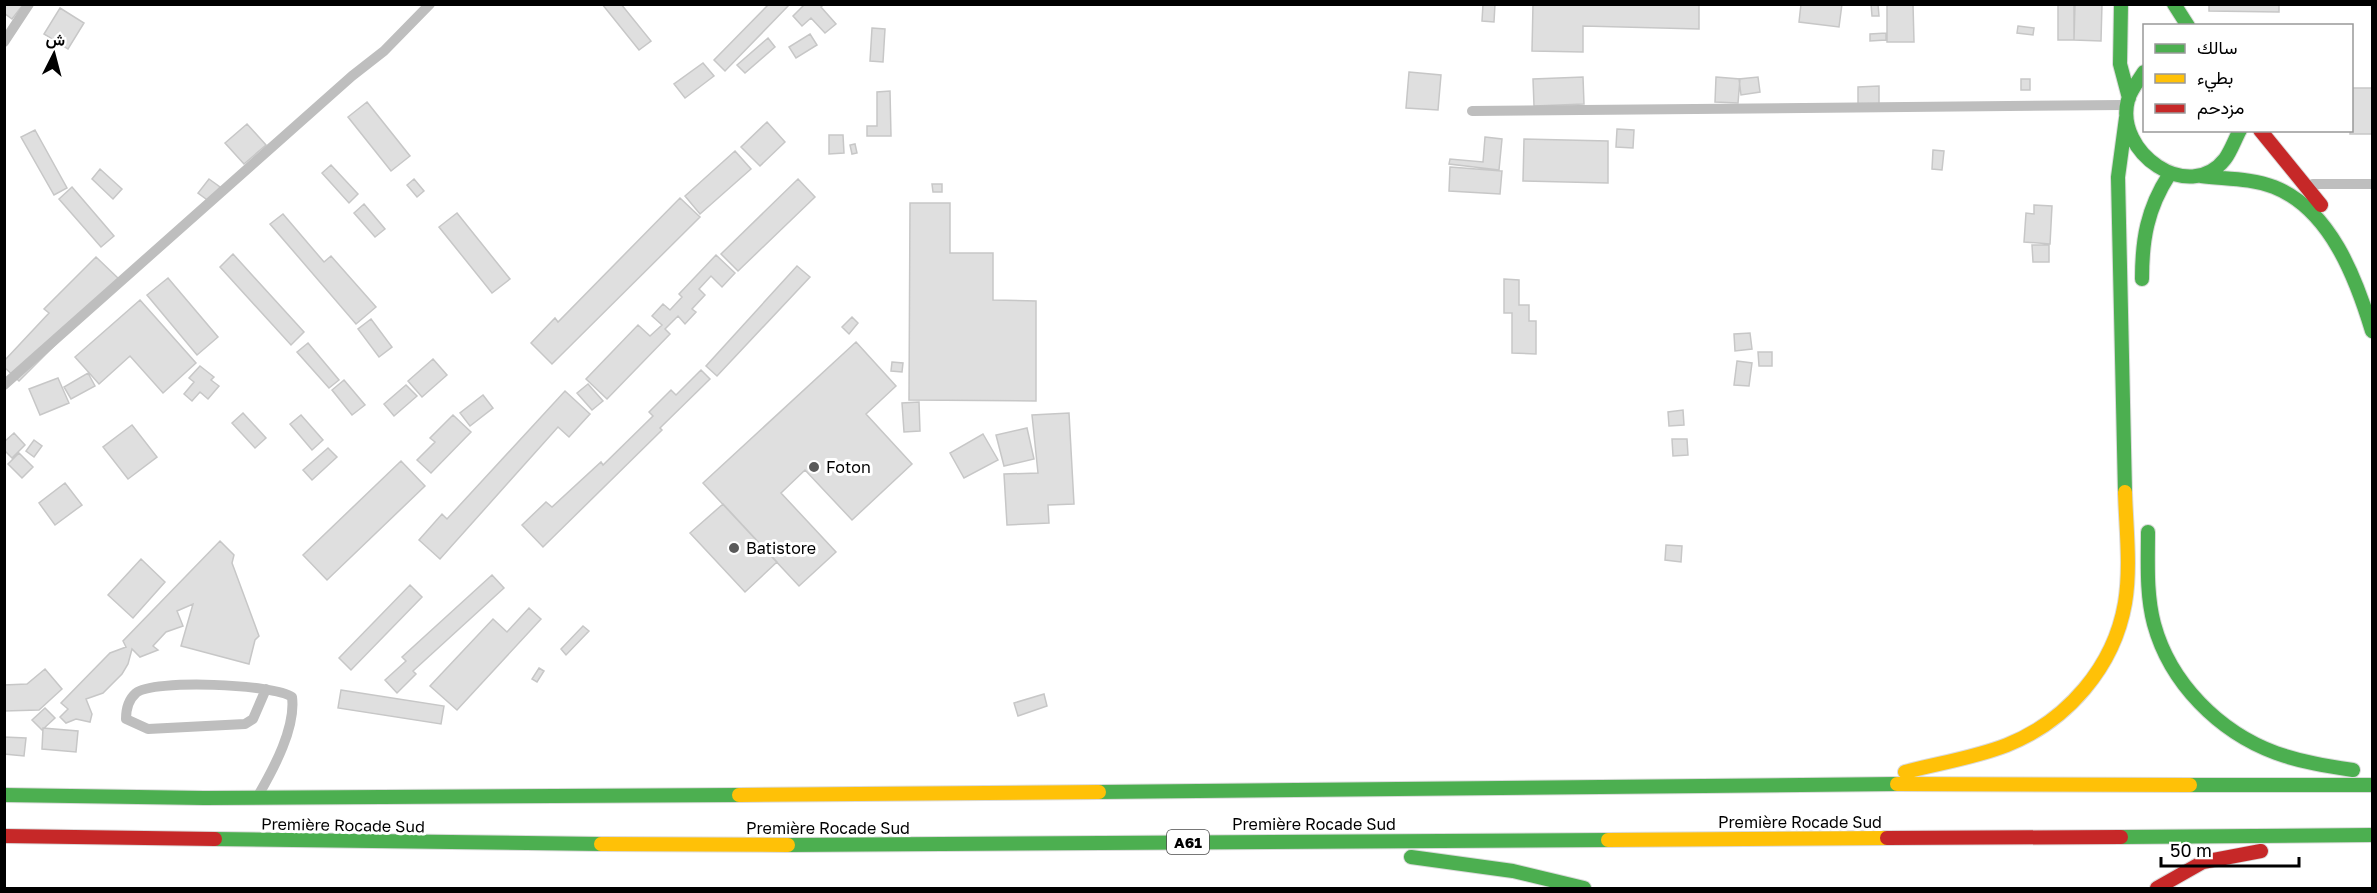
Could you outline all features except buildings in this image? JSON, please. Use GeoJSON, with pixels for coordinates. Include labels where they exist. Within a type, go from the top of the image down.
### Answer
{"type":"FeatureCollection","features":[{"type":"Feature","properties":{"kind":"highway"},"geometry":{"type":"LineString","coordinates":[[2121,4],[2120,64],[2128,107],[2128,131],[2139,154],[2148,163],[2169,175],[2200,176],[2276,187],[2294,197],[2310,211],[2349,267],[2364,299],[2373,331]]}},
{"type":"Feature","properties":{"kind":"highway"},"geometry":{"type":"LineString","coordinates":[[2174,4],[2187,24]]}},
{"type":"Feature","properties":{"kind":"highway"},"geometry":{"type":"LineString","coordinates":[[1853,784],[2009,745],[2051,722],[2085,689],[2110,649],[2125,604],[2127,556],[2118,177],[2128,107],[2134,85],[2143,74]]}},
{"type":"Feature","properties":{"kind":"highway"},"geometry":{"type":"LineString","coordinates":[[2200,176],[2215,169],[2227,158],[2239,132]]}},
{"type":"Feature","properties":{"kind":"highway"},"geometry":{"type":"LineString","coordinates":[[2262,132],[2339,228],[2373,292]]}},
{"type":"Feature","properties":{"kind":"highway"},"geometry":{"type":"LineString","coordinates":[[2143,293],[2142,240],[2145,221],[2152,201],[2169,175]]}},
{"type":"Feature","properties":{"kind":"highway"},"geometry":{"type":"LineString","coordinates":[[2147,520],[2154,623],[2162,651],[2176,678],[2199,704],[2265,749],[2320,764],[2373,774]]}},
{"type":"Feature","properties":{"kind":"highway","name":"Première Rocade Sud"},"geometry":{"type":"LineString","coordinates":[[4,795],[256,798],[1180,792],[1853,784],[2373,785]]}},
{"type":"Feature","properties":{"kind":"highway","name":"Première Rocade Sud"},"geometry":{"type":"LineString","coordinates":[[4,836],[702,845],[2373,835]]}},
{"type":"Feature","properties":{"kind":"highway"},"geometry":{"type":"LineString","coordinates":[[2157,888],[2203,862],[2267,850],[2318,836]]}},
{"type":"Feature","properties":{"kind":"highway"},"geometry":{"type":"LineString","coordinates":[[1303,841],[1513,871],[1584,888]]}},
{"type":"Feature","properties":{"kind":"lane"},"geometry":{"type":"LineString","coordinates":[[4,42],[29,4]]}},
{"type":"Feature","properties":{"kind":"lane"},"geometry":{"type":"LineString","coordinates":[[4,385],[352,76],[384,51],[430,4]]}},
{"type":"Feature","properties":{"kind":"lane"},"geometry":{"type":"LineString","coordinates":[[1472,111],[2128,107]]}},
{"type":"Feature","properties":{"kind":"lane"},"geometry":{"type":"LineString","coordinates":[[2305,184],[2373,184]]}},
{"type":"Feature","properties":{"kind":"lane"},"geometry":{"type":"LineString","coordinates":[[256,798],[278,762],[293,705],[292,697],[285,692],[266,689],[202,684],[154,687],[136,693],[126,707],[126,718],[148,729],[245,724],[253,719],[266,689]]}},
{"type":"Feature","properties":{"kind":"traffic: fast"},"geometry":{"type":"LineString","coordinates":[[2121,4],[2120,64],[2129,98]]}},
{"type":"Feature","properties":{"kind":"traffic: fast"},"geometry":{"type":"LineString","coordinates":[[2174,4],[2187,24]]}},
{"type":"Feature","properties":{"kind":"traffic: fast"},"geometry":{"type":"LineString","coordinates":[[2143,74],[2129,97],[2127,119],[2132,138],[2143,154],[2158,166],[2175,174],[2193,176],[2210,172],[2225,159],[2239,132]]}},
{"type":"Feature","properties":{"kind":"traffic: fast"},"geometry":{"type":"LineString","coordinates":[[2125,492],[2118,177],[2126,118]]}},
{"type":"Feature","properties":{"kind":"traffic: fast"},"geometry":{"type":"LineString","coordinates":[[2142,279],[2147,225],[2156,200],[2169,175]]}},
{"type":"Feature","properties":{"kind":"traffic: fast"},"geometry":{"type":"LineString","coordinates":[[2201,176],[2265,184],[2294,197],[2311,211],[2338,247],[2349,268],[2372,331]]}},
{"type":"Feature","properties":{"kind":"traffic: fast"},"geometry":{"type":"LineString","coordinates":[[2148,532],[2149,590],[2154,624],[2161,646],[2172,666],[2200,703],[2217,719],[2255,744],[2295,759],[2353,770]]}},
{"type":"Feature","properties":{"kind":"traffic: fast"},"geometry":{"type":"LineString","coordinates":[[1099,792],[1897,784]]}},
{"type":"Feature","properties":{"kind":"traffic: fast"},"geometry":{"type":"LineString","coordinates":[[2190,785],[2372,785]]}},
{"type":"Feature","properties":{"kind":"traffic: fast"},"geometry":{"type":"LineString","coordinates":[[4,795],[204,798],[739,795]]}},
{"type":"Feature","properties":{"kind":"traffic: fast"},"geometry":{"type":"LineString","coordinates":[[2121,837],[2372,835]]}},
{"type":"Feature","properties":{"kind":"traffic: fast"},"geometry":{"type":"LineString","coordinates":[[215,839],[601,844]]}},
{"type":"Feature","properties":{"kind":"traffic: fast"},"geometry":{"type":"LineString","coordinates":[[788,845],[1608,840]]}},
{"type":"Feature","properties":{"kind":"traffic: fast"},"geometry":{"type":"LineString","coordinates":[[1411,857],[1513,871],[1584,888]]}},
{"type":"Feature","properties":{"kind":"traffic: slow"},"geometry":{"type":"LineString","coordinates":[[1905,772],[1995,750],[2029,735],[2068,706],[2099,670],[2119,626],[2125,603],[2128,562],[2125,492]]}},
{"type":"Feature","properties":{"kind":"traffic: slow"},"geometry":{"type":"LineString","coordinates":[[1897,784],[2190,785]]}},
{"type":"Feature","properties":{"kind":"traffic: slow"},"geometry":{"type":"LineString","coordinates":[[739,795],[1099,792]]}},
{"type":"Feature","properties":{"kind":"traffic: slow"},"geometry":{"type":"LineString","coordinates":[[1608,840],[1887,838]]}},
{"type":"Feature","properties":{"kind":"traffic: slow"},"geometry":{"type":"LineString","coordinates":[[601,844],[788,845]]}},
{"type":"Feature","properties":{"kind":"traffic: jam"},"geometry":{"type":"LineString","coordinates":[[2262,132],[2321,205]]}},
{"type":"Feature","properties":{"kind":"traffic: jam"},"geometry":{"type":"LineString","coordinates":[[4,836],[215,839]]}},
{"type":"Feature","properties":{"kind":"traffic: jam"},"geometry":{"type":"LineString","coordinates":[[1887,838],[2121,837]]}},
{"type":"Feature","properties":{"kind":"traffic: jam"},"geometry":{"type":"LineString","coordinates":[[2157,888],[2203,862],[2261,851]]}},
{"type":"Feature","properties":{"kind":"place","name":"Foton"},"geometry":{"type":"Point","coordinates":[814,467]}},
{"type":"Feature","properties":{"kind":"place","name":"Batistore"},"geometry":{"type":"Point","coordinates":[734,548]}}]}
